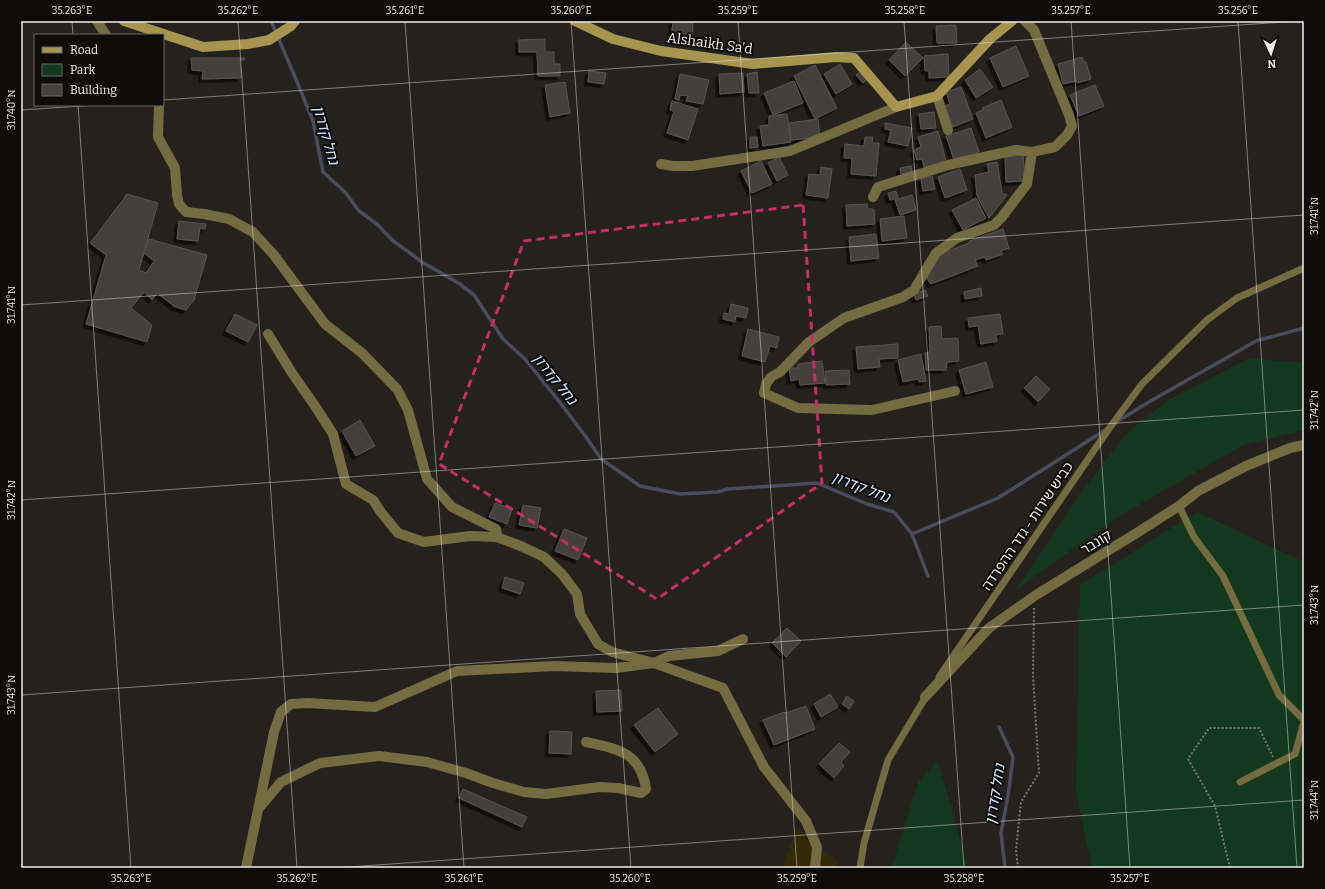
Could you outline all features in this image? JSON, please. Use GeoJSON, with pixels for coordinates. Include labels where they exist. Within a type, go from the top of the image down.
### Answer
{"type":"FeatureCollection","features":[{"type":"Feature","properties":{"kind":"street"},"geometry":{"type":"LineString","coordinates":[[97,21],[105,34]]}},
{"type":"Feature","properties":{"kind":"street"},"geometry":{"type":"LineString","coordinates":[[124,21],[203,46],[248,44],[268,40],[293,23]]}},
{"type":"Feature","properties":{"kind":"street","name":"Alshaikh Sa'd"},"geometry":{"type":"LineString","coordinates":[[575,21],[613,39],[661,51],[753,64],[793,62],[836,57],[854,58],[896,107]]}},
{"type":"Feature","properties":{"kind":"street"},"geometry":{"type":"LineString","coordinates":[[661,164],[673,166],[692,166],[790,151],[896,107],[937,96],[990,39],[1012,21]]}},
{"type":"Feature","properties":{"kind":"street"},"geometry":{"type":"LineString","coordinates":[[873,197],[878,187],[948,165],[1016,150],[1032,152],[1055,147],[1067,135],[1072,126],[1069,115],[1034,30],[1025,21]]}},
{"type":"Feature","properties":{"kind":"street"},"geometry":{"type":"LineString","coordinates":[[937,96],[948,130]]}},
{"type":"Feature","properties":{"kind":"street"},"geometry":{"type":"LineString","coordinates":[[159,106],[158,137],[172,161],[179,204],[186,212],[229,219],[253,232],[274,255],[325,324],[362,353],[397,389],[408,410],[427,479],[452,507],[496,529],[497,537]]}},
{"type":"Feature","properties":{"kind":"street"},"geometry":{"type":"LineString","coordinates":[[955,391],[872,410],[798,408],[764,393],[766,384],[771,377],[785,368],[809,342],[844,318],[903,297],[914,290],[936,253],[957,238],[994,224],[1002,217],[1028,184],[1032,152]]}},
{"type":"Feature","properties":{"kind":"street"},"geometry":{"type":"LineString","coordinates":[[268,334],[333,434],[346,484],[374,500],[380,511],[398,533],[424,542],[470,536],[497,537],[544,556],[562,574],[577,594],[580,614],[598,644],[612,652],[654,663],[723,688],[764,767],[806,821],[817,847],[815,868]]}},
{"type":"Feature","properties":{"kind":"street","name":"קונבר"},"geometry":{"type":"LineString","coordinates":[[925,697],[989,628],[1036,595],[1179,506],[1198,492],[1246,466],[1290,448],[1304,445]]}},
{"type":"Feature","properties":{"kind":"street"},"geometry":{"type":"LineString","coordinates":[[246,868],[274,732],[281,712],[291,704],[308,703],[375,707],[457,671],[554,666],[616,668],[654,663],[669,656],[718,651],[744,639]]}},
{"type":"Feature","properties":{"kind":"street"},"geometry":{"type":"LineString","coordinates":[[258,809],[281,782],[320,763],[379,756],[427,762],[524,792],[546,794],[600,787],[618,788],[641,793],[646,788],[644,778],[637,765],[626,753],[614,748],[586,742]]}},
{"type":"Feature","properties":{"kind":"lane","name":"כביש שירות - גדר ההפרדה"},"geometry":{"type":"LineString","coordinates":[[860,868],[864,843],[888,760],[925,697],[1108,430],[1142,384],[1207,320],[1237,298],[1304,268]]}},
{"type":"Feature","properties":{"kind":"lane"},"geometry":{"type":"LineString","coordinates":[[1179,506],[1194,537],[1222,576],[1279,696],[1304,721],[1295,754],[1240,782]]}},
{"type":"Feature","properties":{"kind":"path"},"geometry":{"type":"LineString","coordinates":[[1018,868],[1016,850],[1021,802],[1039,773],[1033,676],[1034,614],[1036,595]]}},
{"type":"Feature","properties":{"kind":"path"},"geometry":{"type":"LineString","coordinates":[[1230,868],[1215,806],[1188,759],[1209,728],[1259,728],[1276,764]]}},
{"type":"Feature","properties":{"kind":"highlighted area"},"geometry":{"type":"Polygon","coordinates":[[[803,205],[822,483],[657,599],[439,464],[524,241],[803,205]]]}},
{"type":"Feature","properties":{"kind":"green space"},"geometry":{"type":"Polygon","coordinates":[[[1249,358],[1304,363],[1304,430],[1243,445],[1118,517],[1017,589],[1080,494],[1128,432],[1169,400],[1249,358]]]}},
{"type":"Feature","properties":{"kind":"green space"},"geometry":{"type":"Polygon","coordinates":[[[1197,512],[1304,562],[1304,868],[1092,868],[1076,793],[1080,585],[1197,512]]]}},
{"type":"Feature","properties":{"kind":"green space"},"geometry":{"type":"Polygon","coordinates":[[[938,761],[968,868],[891,868],[919,781],[938,761]]]}},
{"type":"Feature","properties":{"kind":"sand"},"geometry":{"type":"Polygon","coordinates":[[[798,828],[811,846],[839,861],[836,868],[781,868],[798,828]]]}},
{"type":"Feature","properties":{"kind":"building"},"geometry":{"type":"Polygon","coordinates":[[[673,21],[693,21],[692,40],[671,39],[673,21]]]}},
{"type":"Feature","properties":{"kind":"building"},"geometry":{"type":"Polygon","coordinates":[[[956,25],[957,43],[937,43],[936,26],[956,25]]]}},
{"type":"Feature","properties":{"kind":"building"},"geometry":{"type":"Polygon","coordinates":[[[545,39],[545,52],[554,52],[554,64],[560,64],[560,76],[538,76],[537,52],[519,52],[519,40],[545,39]]]}},
{"type":"Feature","properties":{"kind":"building"},"geometry":{"type":"Polygon","coordinates":[[[906,42],[923,58],[905,76],[889,60],[906,42]]]}},
{"type":"Feature","properties":{"kind":"building"},"geometry":{"type":"Polygon","coordinates":[[[1016,46],[1029,76],[1003,87],[990,58],[1016,46]]]}},
{"type":"Feature","properties":{"kind":"building"},"geometry":{"type":"Polygon","coordinates":[[[948,54],[949,77],[929,78],[929,71],[925,71],[924,56],[948,54]]]}},
{"type":"Feature","properties":{"kind":"building"},"geometry":{"type":"Polygon","coordinates":[[[1082,57],[1084,62],[1086,62],[1091,79],[1077,83],[1077,81],[1063,84],[1058,64],[1082,57]]]}},
{"type":"Feature","properties":{"kind":"building"},"geometry":{"type":"Polygon","coordinates":[[[191,58],[245,58],[245,60],[240,60],[241,78],[202,79],[203,71],[192,70],[191,58]]]}},
{"type":"Feature","properties":{"kind":"building"},"geometry":{"type":"Polygon","coordinates":[[[840,64],[852,84],[836,94],[824,74],[840,64]]]}},
{"type":"Feature","properties":{"kind":"building"},"geometry":{"type":"Polygon","coordinates":[[[815,65],[837,108],[815,119],[794,76],[815,65]]]}},
{"type":"Feature","properties":{"kind":"building"},"geometry":{"type":"Polygon","coordinates":[[[980,69],[993,87],[976,98],[965,80],[980,69]]]}},
{"type":"Feature","properties":{"kind":"building"},"geometry":{"type":"Polygon","coordinates":[[[862,70],[869,78],[863,83],[856,75],[862,70]]]}},
{"type":"Feature","properties":{"kind":"building"},"geometry":{"type":"Polygon","coordinates":[[[589,71],[606,73],[604,84],[588,82],[589,71]]]}},
{"type":"Feature","properties":{"kind":"building"},"geometry":{"type":"Polygon","coordinates":[[[757,72],[759,93],[749,93],[747,74],[757,72]]]}},
{"type":"Feature","properties":{"kind":"building"},"geometry":{"type":"Polygon","coordinates":[[[743,73],[744,92],[720,94],[719,74],[743,73]]]}},
{"type":"Feature","properties":{"kind":"building"},"geometry":{"type":"Polygon","coordinates":[[[680,74],[709,80],[703,104],[686,101],[688,96],[680,95],[679,100],[675,99],[680,74]]]}},
{"type":"Feature","properties":{"kind":"building"},"geometry":{"type":"Polygon","coordinates":[[[794,81],[803,103],[773,115],[764,93],[794,81]]]}},
{"type":"Feature","properties":{"kind":"building"},"geometry":{"type":"Polygon","coordinates":[[[565,82],[570,113],[550,117],[545,85],[565,82]]]}},
{"type":"Feature","properties":{"kind":"building"},"geometry":{"type":"Polygon","coordinates":[[[1095,85],[1104,106],[1079,116],[1070,95],[1095,85]]]}},
{"type":"Feature","properties":{"kind":"building"},"geometry":{"type":"Polygon","coordinates":[[[961,87],[973,119],[953,127],[944,106],[950,104],[946,92],[961,87]]]}},
{"type":"Feature","properties":{"kind":"building"},"geometry":{"type":"Polygon","coordinates":[[[1001,100],[1012,127],[986,138],[976,113],[983,110],[982,108],[1001,100]]]}},
{"type":"Feature","properties":{"kind":"building"},"geometry":{"type":"Polygon","coordinates":[[[672,101],[698,109],[688,140],[667,133],[674,111],[670,110],[672,101]]]}},
{"type":"Feature","properties":{"kind":"building"},"geometry":{"type":"Polygon","coordinates":[[[934,112],[936,128],[921,129],[919,114],[934,112]]]}},
{"type":"Feature","properties":{"kind":"building"},"geometry":{"type":"Polygon","coordinates":[[[787,114],[791,142],[763,146],[760,126],[769,125],[769,116],[787,114]]]}},
{"type":"Feature","properties":{"kind":"building"},"geometry":{"type":"Polygon","coordinates":[[[818,119],[820,137],[791,140],[789,123],[818,119]]]}},
{"type":"Feature","properties":{"kind":"building"},"geometry":{"type":"Polygon","coordinates":[[[885,123],[912,128],[908,146],[888,142],[891,130],[885,129],[885,123]]]}},
{"type":"Feature","properties":{"kind":"building"},"geometry":{"type":"Polygon","coordinates":[[[971,128],[979,152],[954,160],[946,136],[971,128]]]}},
{"type":"Feature","properties":{"kind":"building"},"geometry":{"type":"Polygon","coordinates":[[[938,131],[946,161],[924,167],[922,159],[917,160],[914,150],[921,147],[918,137],[938,131]]]}},
{"type":"Feature","properties":{"kind":"building"},"geometry":{"type":"Polygon","coordinates":[[[750,137],[757,137],[758,147],[750,148],[750,137]]]}},
{"type":"Feature","properties":{"kind":"building"},"geometry":{"type":"Polygon","coordinates":[[[865,137],[873,137],[872,143],[879,143],[876,176],[851,174],[852,158],[844,158],[845,144],[864,146],[865,137]]]}},
{"type":"Feature","properties":{"kind":"building"},"geometry":{"type":"Polygon","coordinates":[[[1023,155],[1025,181],[1006,182],[1005,157],[1023,155]]]}},
{"type":"Feature","properties":{"kind":"building"},"geometry":{"type":"Polygon","coordinates":[[[779,157],[788,175],[777,181],[768,163],[779,157]]]}},
{"type":"Feature","properties":{"kind":"building"},"geometry":{"type":"Polygon","coordinates":[[[761,161],[772,184],[752,193],[741,171],[761,161]]]}},
{"type":"Feature","properties":{"kind":"building"},"geometry":{"type":"Polygon","coordinates":[[[997,162],[1002,193],[1007,195],[989,218],[977,196],[975,175],[989,172],[987,164],[997,162]]]}},
{"type":"Feature","properties":{"kind":"building"},"geometry":{"type":"Polygon","coordinates":[[[911,166],[912,172],[901,174],[900,168],[911,166]]]}},
{"type":"Feature","properties":{"kind":"building"},"geometry":{"type":"Polygon","coordinates":[[[821,167],[832,169],[828,198],[806,195],[809,174],[820,175],[821,167]]]}},
{"type":"Feature","properties":{"kind":"building"},"geometry":{"type":"Polygon","coordinates":[[[960,169],[967,190],[945,198],[938,177],[960,169]]]}},
{"type":"Feature","properties":{"kind":"building"},"geometry":{"type":"Polygon","coordinates":[[[932,176],[935,189],[923,191],[921,179],[932,176]]]}},
{"type":"Feature","properties":{"kind":"building"},"geometry":{"type":"Polygon","coordinates":[[[896,191],[898,198],[890,200],[888,193],[896,191]]]}},
{"type":"Feature","properties":{"kind":"building"},"geometry":{"type":"Polygon","coordinates":[[[127,194],[158,203],[139,270],[146,273],[154,261],[144,253],[149,239],[207,255],[194,300],[186,310],[175,307],[157,293],[152,300],[144,292],[131,308],[152,325],[147,342],[86,324],[106,255],[90,243],[127,194]]]}},
{"type":"Feature","properties":{"kind":"building"},"geometry":{"type":"Polygon","coordinates":[[[912,195],[916,210],[900,215],[895,200],[912,195]]]}},
{"type":"Feature","properties":{"kind":"building"},"geometry":{"type":"Polygon","coordinates":[[[976,198],[986,218],[963,230],[952,210],[976,198]]]}},
{"type":"Feature","properties":{"kind":"building"},"geometry":{"type":"Polygon","coordinates":[[[867,204],[868,209],[874,209],[875,224],[847,226],[846,205],[867,204]]]}},
{"type":"Feature","properties":{"kind":"building"},"geometry":{"type":"Polygon","coordinates":[[[904,216],[907,238],[882,241],[880,219],[904,216]]]}},
{"type":"Feature","properties":{"kind":"building"},"geometry":{"type":"Polygon","coordinates":[[[179,221],[206,224],[205,229],[200,228],[198,241],[177,239],[179,221]]]}},
{"type":"Feature","properties":{"kind":"building"},"geometry":{"type":"Polygon","coordinates":[[[1003,229],[1009,248],[1001,251],[1003,254],[986,260],[985,257],[975,260],[978,266],[931,284],[925,276],[934,261],[943,253],[969,243],[969,241],[1003,229]]]}},
{"type":"Feature","properties":{"kind":"building"},"geometry":{"type":"Polygon","coordinates":[[[876,234],[879,258],[851,261],[849,237],[876,234]]]}},
{"type":"Feature","properties":{"kind":"building"},"geometry":{"type":"Polygon","coordinates":[[[981,288],[982,296],[965,299],[964,292],[981,288]]]}},
{"type":"Feature","properties":{"kind":"building"},"geometry":{"type":"Polygon","coordinates":[[[925,290],[928,296],[916,300],[914,294],[925,290]]]}},
{"type":"Feature","properties":{"kind":"building"},"geometry":{"type":"Polygon","coordinates":[[[731,304],[748,308],[746,318],[736,316],[735,322],[723,319],[724,313],[729,314],[731,304]]]}},
{"type":"Feature","properties":{"kind":"building"},"geometry":{"type":"Polygon","coordinates":[[[235,314],[257,325],[248,342],[226,331],[235,314]]]}},
{"type":"Feature","properties":{"kind":"building"},"geometry":{"type":"Polygon","coordinates":[[[1000,314],[1003,334],[996,335],[997,341],[981,344],[978,326],[969,327],[968,318],[1000,314]]]}},
{"type":"Feature","properties":{"kind":"building"},"geometry":{"type":"Polygon","coordinates":[[[941,326],[942,339],[958,338],[959,361],[947,362],[946,370],[926,370],[925,353],[930,352],[929,327],[941,326]]]}},
{"type":"Feature","properties":{"kind":"building"},"geometry":{"type":"Polygon","coordinates":[[[748,329],[779,337],[777,348],[770,346],[765,362],[742,356],[748,329]]]}},
{"type":"Feature","properties":{"kind":"building"},"geometry":{"type":"Polygon","coordinates":[[[898,344],[898,358],[879,359],[880,367],[858,369],[856,347],[898,344]]]}},
{"type":"Feature","properties":{"kind":"building"},"geometry":{"type":"Polygon","coordinates":[[[921,354],[926,381],[919,382],[918,379],[903,382],[898,360],[921,354]]]}},
{"type":"Feature","properties":{"kind":"building"},"geometry":{"type":"Polygon","coordinates":[[[822,361],[825,383],[800,385],[799,379],[791,381],[789,368],[798,368],[798,364],[822,361]]]}},
{"type":"Feature","properties":{"kind":"building"},"geometry":{"type":"Polygon","coordinates":[[[986,362],[993,387],[966,394],[959,370],[986,362]]]}},
{"type":"Feature","properties":{"kind":"building"},"geometry":{"type":"Polygon","coordinates":[[[849,370],[850,384],[826,385],[825,371],[849,370]]]}},
{"type":"Feature","properties":{"kind":"building"},"geometry":{"type":"Polygon","coordinates":[[[1036,376],[1050,389],[1038,402],[1024,388],[1036,376]]]}},
{"type":"Feature","properties":{"kind":"building"},"geometry":{"type":"Polygon","coordinates":[[[360,420],[375,446],[356,456],[342,431],[360,420]]]}},
{"type":"Feature","properties":{"kind":"building"},"geometry":{"type":"Polygon","coordinates":[[[495,503],[512,509],[507,524],[489,517],[495,503]]]}},
{"type":"Feature","properties":{"kind":"building"},"geometry":{"type":"Polygon","coordinates":[[[523,505],[541,508],[537,528],[519,525],[523,505]]]}},
{"type":"Feature","properties":{"kind":"building"},"geometry":{"type":"Polygon","coordinates":[[[564,529],[587,538],[578,560],[555,551],[564,529]]]}},
{"type":"Feature","properties":{"kind":"building"},"geometry":{"type":"Polygon","coordinates":[[[505,577],[524,583],[520,594],[502,588],[505,577]]]}},
{"type":"Feature","properties":{"kind":"building"},"geometry":{"type":"Polygon","coordinates":[[[787,628],[801,641],[786,657],[772,643],[787,628]]]}},
{"type":"Feature","properties":{"kind":"building"},"geometry":{"type":"Polygon","coordinates":[[[621,690],[622,711],[597,712],[596,691],[621,690]]]}},
{"type":"Feature","properties":{"kind":"building"},"geometry":{"type":"Polygon","coordinates":[[[830,694],[838,707],[821,717],[814,704],[830,694]]]}},
{"type":"Feature","properties":{"kind":"building"},"geometry":{"type":"Polygon","coordinates":[[[847,696],[854,701],[849,709],[842,704],[847,696]]]}},
{"type":"Feature","properties":{"kind":"building"},"geometry":{"type":"Polygon","coordinates":[[[806,706],[815,729],[774,745],[763,720],[806,706]]]}},
{"type":"Feature","properties":{"kind":"building"},"geometry":{"type":"Polygon","coordinates":[[[658,708],[678,734],[655,752],[634,725],[658,708]]]}},
{"type":"Feature","properties":{"kind":"building"},"geometry":{"type":"Polygon","coordinates":[[[550,731],[572,732],[571,754],[549,753],[550,731]]]}},
{"type":"Feature","properties":{"kind":"building"},"geometry":{"type":"Polygon","coordinates":[[[839,743],[850,752],[841,762],[844,766],[834,778],[819,764],[839,743]]]}},
{"type":"Feature","properties":{"kind":"building"},"geometry":{"type":"Polygon","coordinates":[[[463,789],[527,817],[522,827],[459,798],[463,789]]]}},
{"type":"Feature","properties":{"kind":"waterway","name":"נחל קדרון"},"geometry":{"type":"LineString","coordinates":[[271,21],[313,121],[323,172],[345,192],[359,211],[377,224],[392,240],[422,262],[460,284],[474,295],[503,339],[525,359],[558,400],[601,459],[640,486],[680,494],[817,483],[867,504],[894,512],[912,534],[928,576]]}},
{"type":"Feature","properties":{"kind":"waterway"},"geometry":{"type":"LineString","coordinates":[[1115,423],[1147,403],[1256,341],[1304,328]]}},
{"type":"Feature","properties":{"kind":"waterway"},"geometry":{"type":"LineString","coordinates":[[912,534],[998,498],[1107,429]]}},
{"type":"Feature","properties":{"kind":"waterway","name":"נחל קדרון"},"geometry":{"type":"LineString","coordinates":[[999,727],[1013,757],[1001,833],[1005,868]]}}]}
